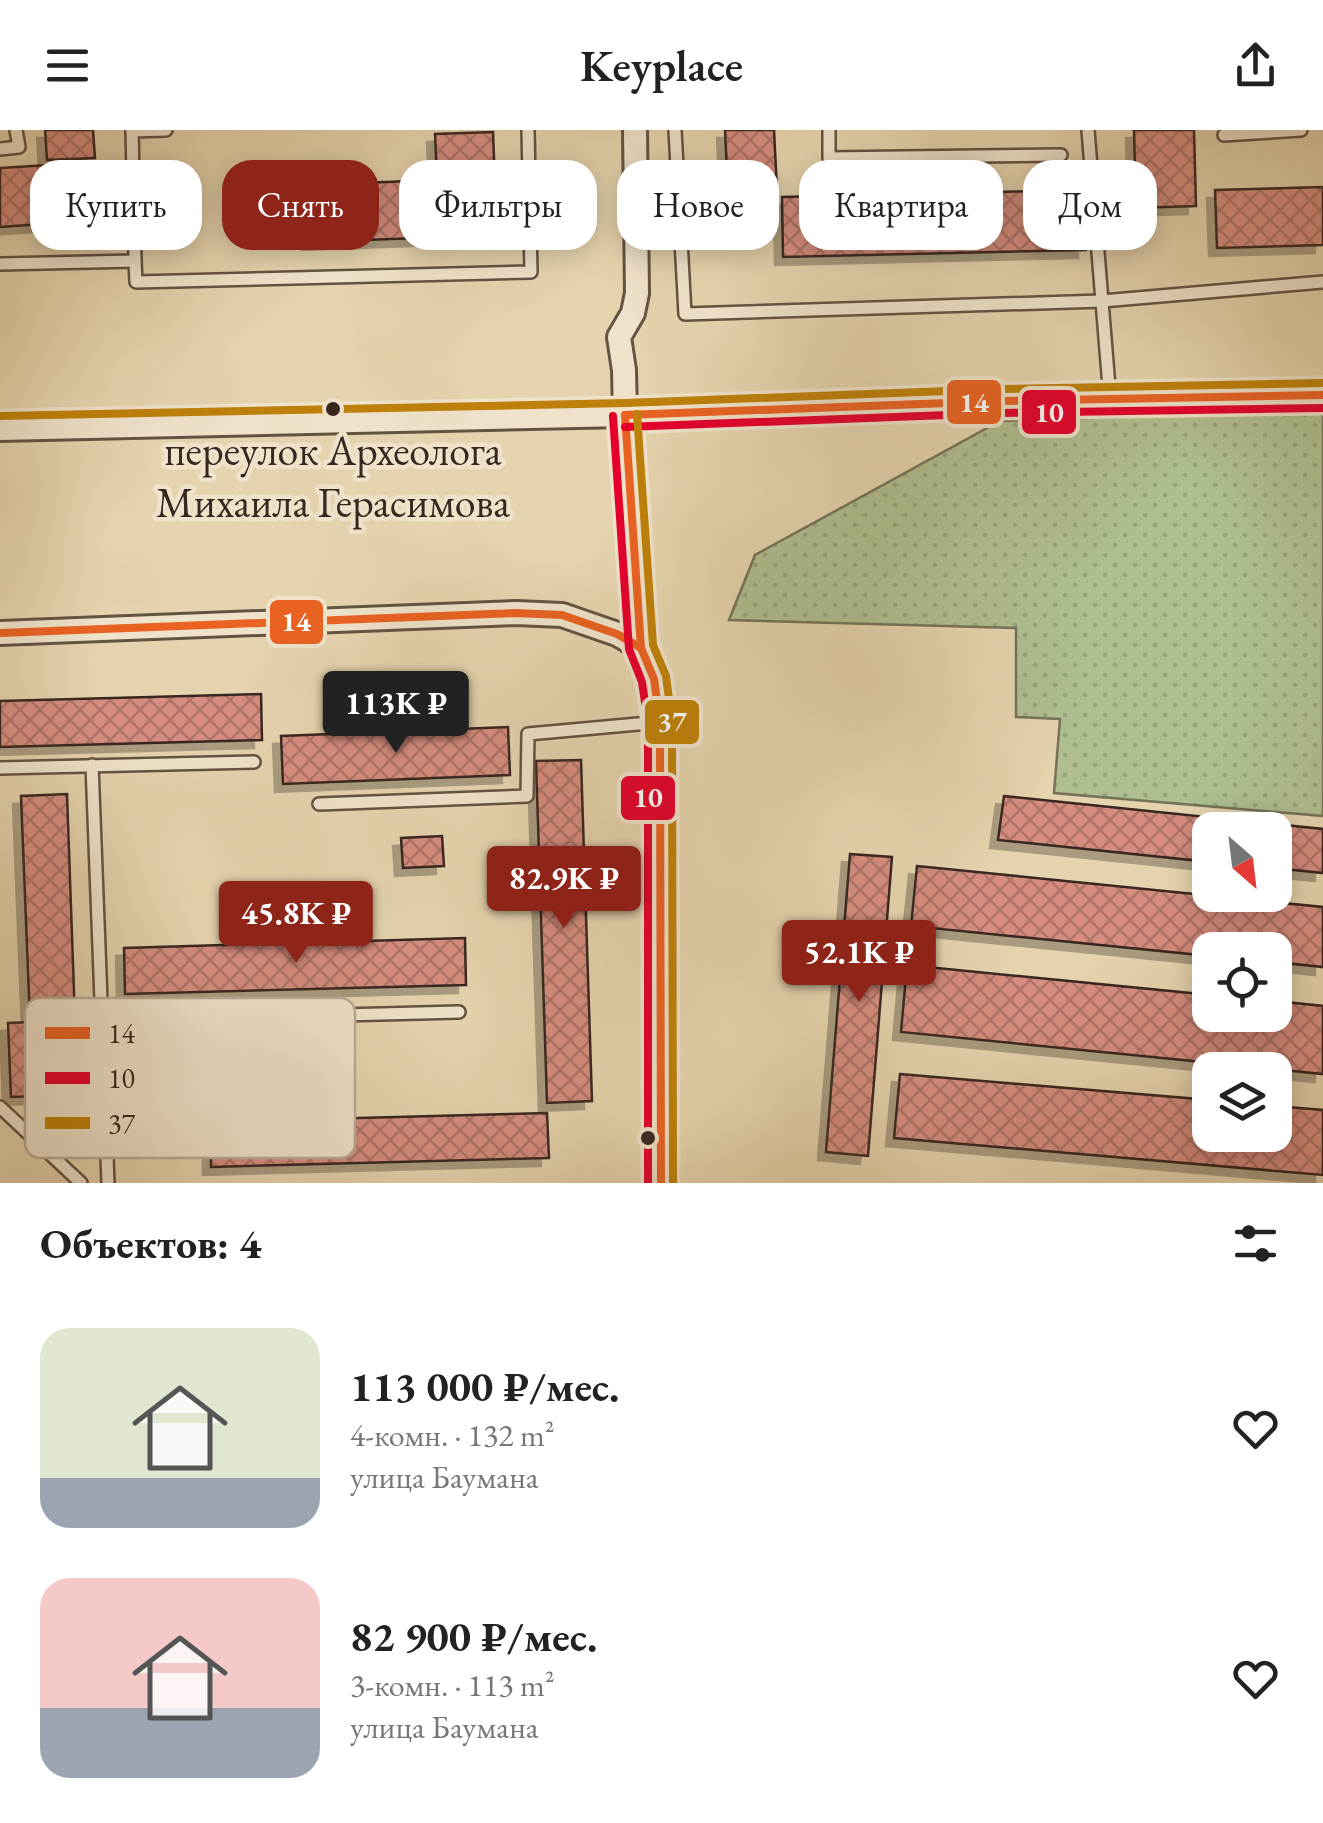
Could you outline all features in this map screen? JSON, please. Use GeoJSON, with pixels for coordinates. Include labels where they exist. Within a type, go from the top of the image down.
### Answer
{"type":"FeatureCollection","features":[{"type":"Feature","properties":{"kind":"street"},"geometry":{"type":"LineString","coordinates":[[635,130],[637,293],[633,314],[619,337],[641,648],[654,680],[660,722],[661,1183]]}},
{"type":"Feature","properties":{"kind":"street"},"geometry":{"type":"LineString","coordinates":[[0,429],[1323,395]]}},
{"type":"Feature","properties":{"kind":"street"},"geometry":{"type":"LineString","coordinates":[[0,632],[516,613],[562,615],[617,634],[641,648]]}},
{"type":"Feature","properties":{"kind":"lane"},"geometry":{"type":"LineString","coordinates":[[0,149],[19,147],[16,130]]}},
{"type":"Feature","properties":{"kind":"lane"},"geometry":{"type":"LineString","coordinates":[[166,130],[132,130],[136,282],[531,272],[528,130]]}},
{"type":"Feature","properties":{"kind":"lane"},"geometry":{"type":"LineString","coordinates":[[676,130],[685,314],[1102,301],[1323,282]]}},
{"type":"Feature","properties":{"kind":"lane"},"geometry":{"type":"LineString","coordinates":[[829,130],[830,158],[1062,155]]}},
{"type":"Feature","properties":{"kind":"lane"},"geometry":{"type":"LineString","coordinates":[[1088,130],[1110,399]]}},
{"type":"Feature","properties":{"kind":"lane"},"geometry":{"type":"LineString","coordinates":[[1224,134],[1300,130]]}},
{"type":"Feature","properties":{"kind":"lane"},"geometry":{"type":"LineString","coordinates":[[0,264],[135,261]]}},
{"type":"Feature","properties":{"kind":"lane"},"geometry":{"type":"LineString","coordinates":[[319,804],[527,796],[528,734],[660,722]]}},
{"type":"Feature","properties":{"kind":"lane"},"geometry":{"type":"LineString","coordinates":[[0,768],[254,762]]}},
{"type":"Feature","properties":{"kind":"lane"},"geometry":{"type":"LineString","coordinates":[[92,766],[101,998]]}},
{"type":"Feature","properties":{"kind":"lane"},"geometry":{"type":"LineString","coordinates":[[355,1015],[460,1012]]}},
{"type":"Feature","properties":{"kind":"lane"},"geometry":{"type":"LineString","coordinates":[[0,1107],[25,1130]]}},
{"type":"Feature","properties":{"kind":"lane"},"geometry":{"type":"LineString","coordinates":[[54,1158],[81,1183]]}},
{"type":"Feature","properties":{"kind":"lane"},"geometry":{"type":"LineString","coordinates":[[107,1158],[108,1183]]}},
{"type":"Feature","properties":{"kind":"green space"},"geometry":{"type":"Polygon","coordinates":[[[1323,410],[1323,816],[1054,793],[1060,719],[1016,717],[1016,628],[729,620],[755,555],[1000,421],[1323,410]]]}},
{"type":"Feature","properties":{"kind":"building"},"geometry":{"type":"Polygon","coordinates":[[[45,130],[93,130],[95,158],[47,160],[45,130]]]}},
{"type":"Feature","properties":{"kind":"building"},"geometry":{"type":"Polygon","coordinates":[[[725,130],[774,130],[776,160],[726,160],[725,130]]]}},
{"type":"Feature","properties":{"kind":"building"},"geometry":{"type":"Polygon","coordinates":[[[1134,130],[1194,130],[1196,206],[1157,207],[1157,160],[1135,160],[1134,130]]]}},
{"type":"Feature","properties":{"kind":"building"},"geometry":{"type":"Polygon","coordinates":[[[493,132],[494,160],[436,160],[435,134],[493,132]]]}},
{"type":"Feature","properties":{"kind":"building"},"geometry":{"type":"Polygon","coordinates":[[[30,166],[30,225],[0,227],[0,168],[30,166]]]}},
{"type":"Feature","properties":{"kind":"building"},"geometry":{"type":"Polygon","coordinates":[[[399,181],[399,239],[379,239],[379,182],[399,181]]]}},
{"type":"Feature","properties":{"kind":"building"},"geometry":{"type":"Polygon","coordinates":[[[1323,187],[1323,245],[1217,248],[1215,190],[1323,187]]]}},
{"type":"Feature","properties":{"kind":"building"},"geometry":{"type":"Polygon","coordinates":[[[1023,191],[1023,250],[1086,250],[783,257],[782,197],[799,197],[799,250],[1003,250],[1003,192],[1023,191]]]}},
{"type":"Feature","properties":{"kind":"building"},"geometry":{"type":"Polygon","coordinates":[[[261,694],[262,740],[0,747],[0,701],[261,694]]]}},
{"type":"Feature","properties":{"kind":"building"},"geometry":{"type":"Polygon","coordinates":[[[508,727],[510,775],[283,784],[281,736],[508,727]]]}},
{"type":"Feature","properties":{"kind":"building"},"geometry":{"type":"Polygon","coordinates":[[[581,760],[592,1101],[547,1103],[536,761],[581,760]]]}},
{"type":"Feature","properties":{"kind":"building"},"geometry":{"type":"Polygon","coordinates":[[[67,794],[74,998],[29,998],[21,796],[67,794]]]}},
{"type":"Feature","properties":{"kind":"building"},"geometry":{"type":"Polygon","coordinates":[[[1004,796],[1192,815],[1192,860],[998,840],[1004,796]]]}},
{"type":"Feature","properties":{"kind":"building"},"geometry":{"type":"Polygon","coordinates":[[[1292,826],[1323,829],[1323,873],[1292,870],[1292,826]]]}},
{"type":"Feature","properties":{"kind":"building"},"geometry":{"type":"Polygon","coordinates":[[[442,836],[444,866],[403,868],[401,838],[442,836]]]}},
{"type":"Feature","properties":{"kind":"building"},"geometry":{"type":"Polygon","coordinates":[[[850,854],[892,857],[868,1156],[826,1152],[850,854]]]}},
{"type":"Feature","properties":{"kind":"building"},"geometry":{"type":"Polygon","coordinates":[[[917,866],[1192,894],[1192,912],[1292,912],[1292,904],[1323,907],[1323,967],[1292,964],[1292,932],[1192,932],[1192,954],[911,926],[917,866]]]}},
{"type":"Feature","properties":{"kind":"building"},"geometry":{"type":"Polygon","coordinates":[[[465,938],[466,985],[125,994],[124,948],[465,938]]]}},
{"type":"Feature","properties":{"kind":"building"},"geometry":{"type":"Polygon","coordinates":[[[907,965],[1192,993],[1192,1032],[1292,1032],[1292,1003],[1323,1006],[1323,1074],[1292,1071],[1292,1052],[1192,1052],[1192,1061],[901,1032],[907,965]]]}},
{"type":"Feature","properties":{"kind":"building"},"geometry":{"type":"Polygon","coordinates":[[[25,1022],[25,1096],[11,1097],[8,1023],[25,1022]]]}},
{"type":"Feature","properties":{"kind":"building"},"geometry":{"type":"Polygon","coordinates":[[[900,1074],[1192,1098],[1192,1152],[1292,1152],[1292,1107],[1323,1110],[1323,1175],[894,1138],[900,1074]]]}},
{"type":"Feature","properties":{"kind":"building"},"geometry":{"type":"Polygon","coordinates":[[[547,1113],[549,1158],[211,1167],[211,1158],[355,1158],[355,1118],[547,1113]]]}},
{"type":"Feature","properties":{"kind":"transit line","name":"37"},"geometry":{"type":"LineString","coordinates":[[0,416],[1323,383]]}},
{"type":"Feature","properties":{"kind":"transit line","name":"14"},"geometry":{"type":"LineString","coordinates":[[625,415],[1001,401],[1323,395]]}},
{"type":"Feature","properties":{"kind":"transit line","name":"10"},"geometry":{"type":"LineString","coordinates":[[625,427],[1001,413],[1323,408]]}},
{"type":"Feature","properties":{"kind":"transit line","name":"37"},"geometry":{"type":"LineString","coordinates":[[637,414],[653,645],[666,676],[672,722],[673,1183]]}},
{"type":"Feature","properties":{"kind":"transit line","name":"14"},"geometry":{"type":"LineString","coordinates":[[625,415],[641,648]]}},
{"type":"Feature","properties":{"kind":"transit line","name":"10"},"geometry":{"type":"LineString","coordinates":[[613,416],[629,649],[642,682],[648,723],[648,1183]]}},
{"type":"Feature","properties":{"kind":"transit line","name":"14"},"geometry":{"type":"LineString","coordinates":[[0,633],[516,613],[562,615],[617,634],[641,648],[654,679],[660,722],[661,1183]]}},
{"type":"Feature","properties":{"kind":"place","name":"переулок Археолога Михаила Герасимова"},"geometry":{"type":"Point","coordinates":[333,409]}}]}
